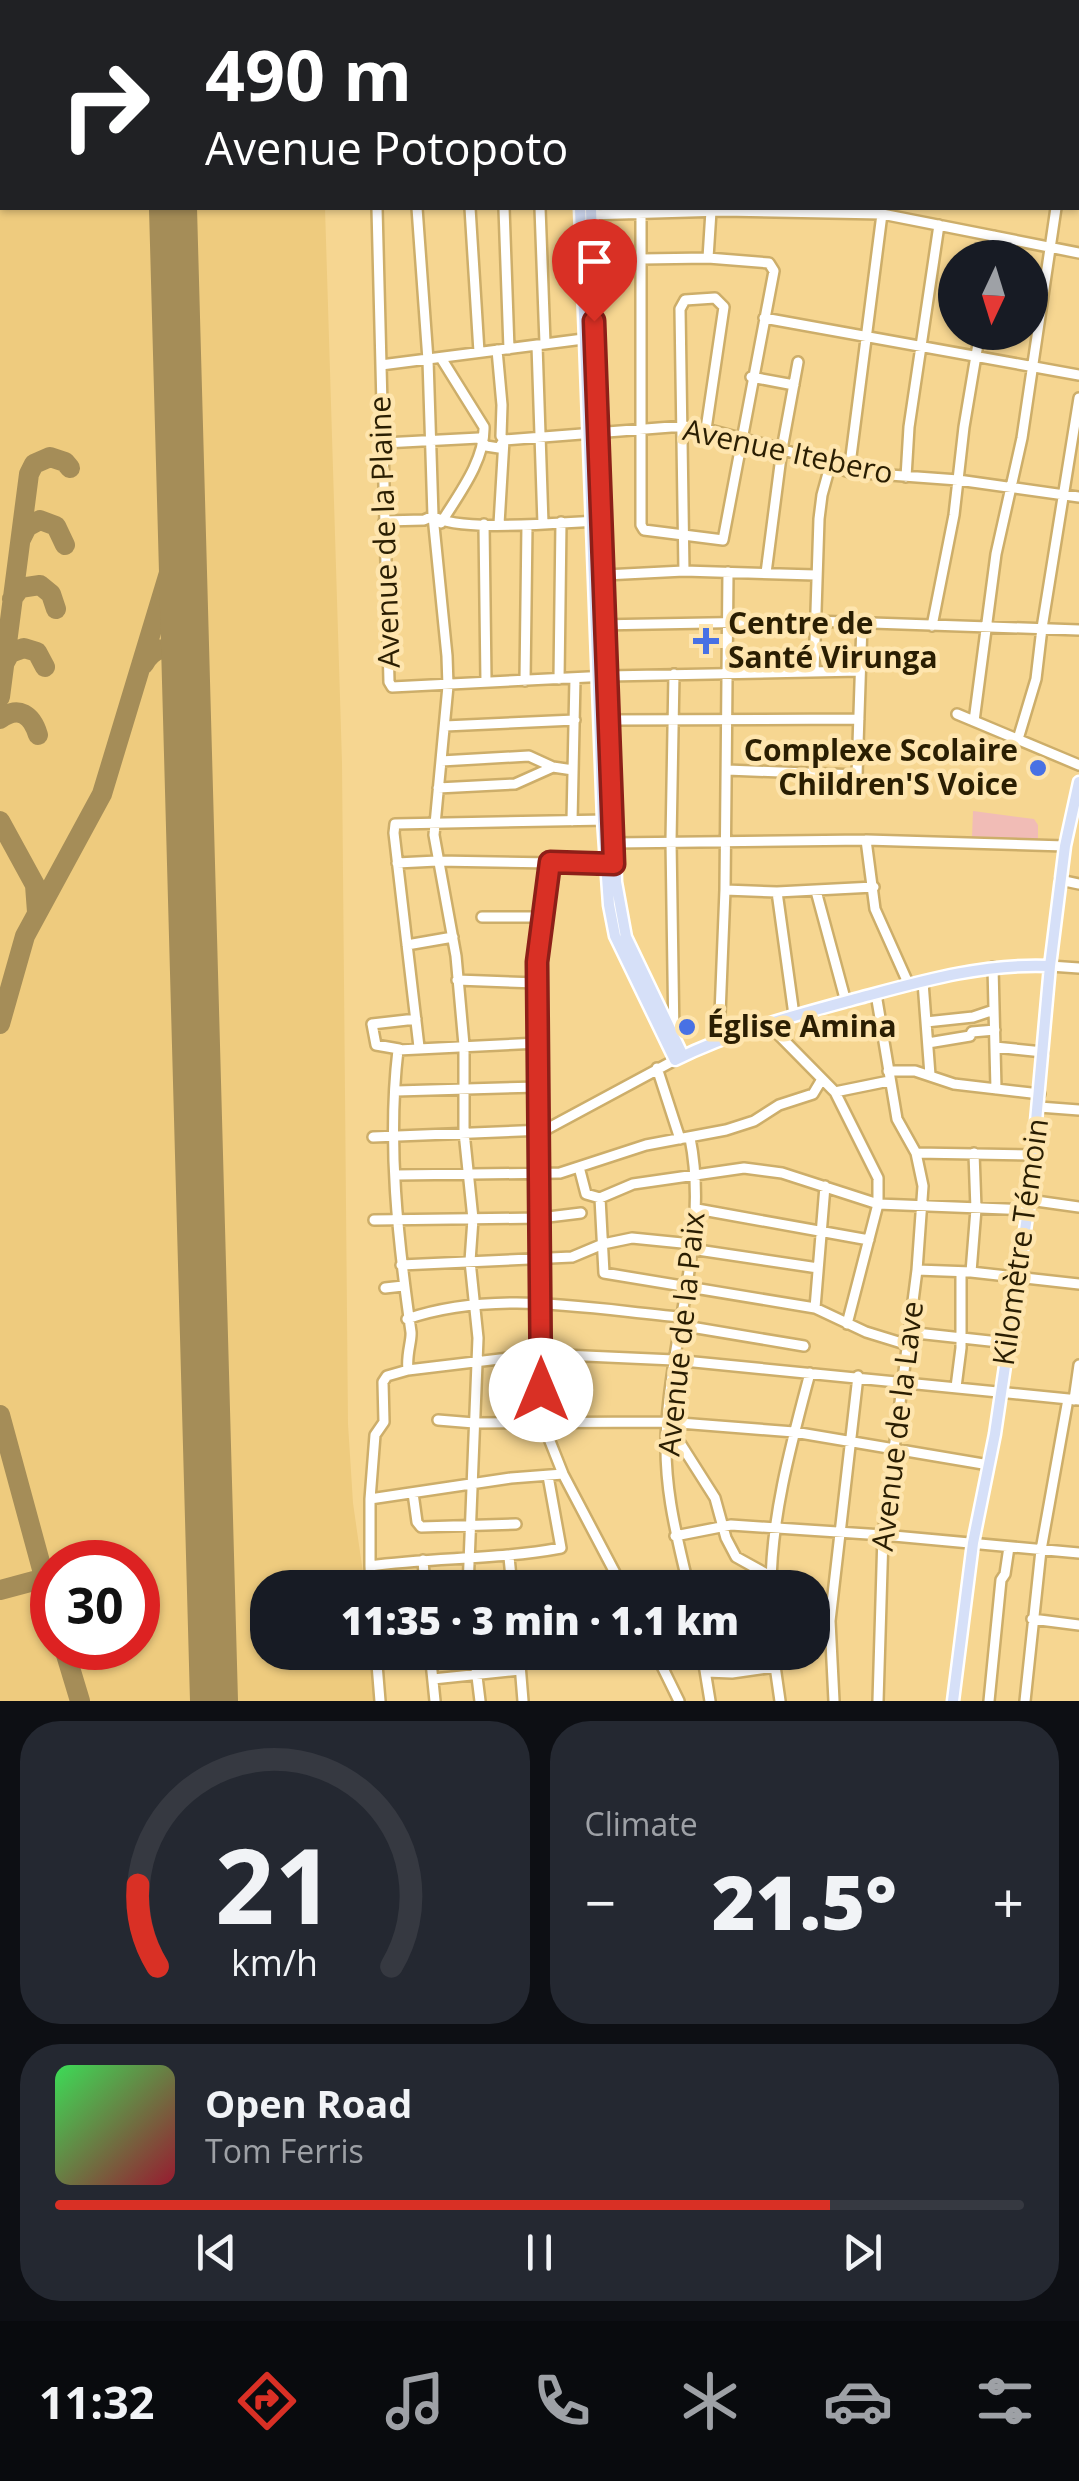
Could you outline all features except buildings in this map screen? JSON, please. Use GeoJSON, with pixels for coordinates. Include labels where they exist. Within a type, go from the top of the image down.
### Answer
{"type":"FeatureCollection","features":[{"type":"Feature","properties":{"kind":"main road"},"geometry":{"type":"LineString","coordinates":[[586,211],[610,864],[624,946],[679,1058]]}},
{"type":"Feature","properties":{"kind":"main road"},"geometry":{"type":"LineString","coordinates":[[596,521],[605,575],[603,624]]}},
{"type":"Feature","properties":{"kind":"main road"},"geometry":{"type":"LineString","coordinates":[[604,676],[610,720],[608,820],[614,843],[610,864]]}},
{"type":"Feature","properties":{"kind":"main road","name":"Kilomètre Témoin"},"geometry":{"type":"LineString","coordinates":[[953,1701],[973,1543],[1002,1391],[1028,1205],[1060,880],[1079,782]]}},
{"type":"Feature","properties":{"kind":"main road"},"geometry":{"type":"LineString","coordinates":[[624,946],[674,1041],[679,1058]]}},
{"type":"Feature","properties":{"kind":"main road"},"geometry":{"type":"LineString","coordinates":[[679,1058],[767,1023],[909,984],[993,966],[1050,966]]}},
{"type":"Feature","properties":{"kind":"street","name":"Avenue de la Plaine"},"geometry":{"type":"LineString","coordinates":[[376,210],[390,685],[395,688],[604,676],[860,671]]}},
{"type":"Feature","properties":{"kind":"street"},"geometry":{"type":"LineString","coordinates":[[417,210],[448,686],[434,825],[454,937],[464,1046],[464,1132],[476,1306],[478,1361],[468,1570]]}},
{"type":"Feature","properties":{"kind":"street"},"geometry":{"type":"LineString","coordinates":[[470,210],[478,352]]}},
{"type":"Feature","properties":{"kind":"street"},"geometry":{"type":"LineString","coordinates":[[500,524],[504,210]]}},
{"type":"Feature","properties":{"kind":"street"},"geometry":{"type":"LineString","coordinates":[[540,210],[544,524]]}},
{"type":"Feature","properties":{"kind":"street"},"geometry":{"type":"LineString","coordinates":[[586,211],[642,214],[852,210],[1079,253]]}},
{"type":"Feature","properties":{"kind":"street"},"geometry":{"type":"LineString","coordinates":[[974,721],[996,554],[1022,438],[1056,210]]}},
{"type":"Feature","properties":{"kind":"street"},"geometry":{"type":"LineString","coordinates":[[708,258],[711,211]]}},
{"type":"Feature","properties":{"kind":"street"},"geometry":{"type":"LineString","coordinates":[[642,214],[642,259],[642,528],[720,540],[725,538],[772,266],[708,258],[642,259]]}},
{"type":"Feature","properties":{"kind":"street"},"geometry":{"type":"LineString","coordinates":[[849,472],[882,214]]}},
{"type":"Feature","properties":{"kind":"street"},"geometry":{"type":"LineString","coordinates":[[906,478],[908,428],[939,225]]}},
{"type":"Feature","properties":{"kind":"street"},"geometry":{"type":"LineString","coordinates":[[993,240],[994,236]]}},
{"type":"Feature","properties":{"kind":"street"},"geometry":{"type":"LineString","coordinates":[[684,571],[680,305],[684,300],[715,298],[722,301],[724,314],[706,429]]}},
{"type":"Feature","properties":{"kind":"street"},"geometry":{"type":"LineString","coordinates":[[764,318],[1079,375]]}},
{"type":"Feature","properties":{"kind":"street"},"geometry":{"type":"LineString","coordinates":[[381,364],[590,338]]}},
{"type":"Feature","properties":{"kind":"street"},"geometry":{"type":"LineString","coordinates":[[932,626],[950,544],[977,350]]}},
{"type":"Feature","properties":{"kind":"street"},"geometry":{"type":"LineString","coordinates":[[437,522],[482,452],[484,427],[441,358]]}},
{"type":"Feature","properties":{"kind":"street"},"geometry":{"type":"LineString","coordinates":[[766,573],[798,362]]}},
{"type":"Feature","properties":{"kind":"street"},"geometry":{"type":"LineString","coordinates":[[751,377],[794,385]]}},
{"type":"Feature","properties":{"kind":"street"},"geometry":{"type":"LineString","coordinates":[[1018,739],[1036,680],[1079,398]]}},
{"type":"Feature","properties":{"kind":"street","name":"Avenue Itebero"},"geometry":{"type":"LineString","coordinates":[[483,438],[540,439],[684,426],[782,449],[849,472],[958,480],[1079,496]]}},
{"type":"Feature","properties":{"kind":"street"},"geometry":{"type":"LineString","coordinates":[[384,443],[483,438]]}},
{"type":"Feature","properties":{"kind":"street"},"geometry":{"type":"LineString","coordinates":[[814,672],[820,503],[830,466]]}},
{"type":"Feature","properties":{"kind":"street"},"geometry":{"type":"LineString","coordinates":[[384,520],[484,524],[596,521]]}},
{"type":"Feature","properties":{"kind":"street"},"geometry":{"type":"LineString","coordinates":[[559,679],[561,522]]}},
{"type":"Feature","properties":{"kind":"street"},"geometry":{"type":"LineString","coordinates":[[484,524],[486,682]]}},
{"type":"Feature","properties":{"kind":"street"},"geometry":{"type":"LineString","coordinates":[[525,680],[527,524]]}},
{"type":"Feature","properties":{"kind":"street"},"geometry":{"type":"LineString","coordinates":[[605,575],[684,571],[815,575]]}},
{"type":"Feature","properties":{"kind":"street"},"geometry":{"type":"LineString","coordinates":[[719,1040],[726,840],[728,572]]}},
{"type":"Feature","properties":{"kind":"street"},"geometry":{"type":"LineString","coordinates":[[603,624],[814,621],[1079,630]]}},
{"type":"Feature","properties":{"kind":"street"},"geometry":{"type":"LineString","coordinates":[[727,770],[857,775],[862,623]]}},
{"type":"Feature","properties":{"kind":"street"},"geometry":{"type":"LineString","coordinates":[[674,674],[674,1041]]}},
{"type":"Feature","properties":{"kind":"street"},"geometry":{"type":"LineString","coordinates":[[572,821],[575,678]]}},
{"type":"Feature","properties":{"kind":"street"},"geometry":{"type":"LineString","coordinates":[[957,714],[1079,766]]}},
{"type":"Feature","properties":{"kind":"street"},"geometry":{"type":"LineString","coordinates":[[610,720],[859,719]]}},
{"type":"Feature","properties":{"kind":"street"},"geometry":{"type":"LineString","coordinates":[[444,726],[575,720]]}},
{"type":"Feature","properties":{"kind":"street"},"geometry":{"type":"LineString","coordinates":[[442,761],[529,756],[553,767],[574,770]]}},
{"type":"Feature","properties":{"kind":"street"},"geometry":{"type":"LineString","coordinates":[[438,788],[515,784],[553,767]]}},
{"type":"Feature","properties":{"kind":"street"},"geometry":{"type":"LineString","coordinates":[[419,1047],[395,824],[608,820]]}},
{"type":"Feature","properties":{"kind":"street"},"geometry":{"type":"LineString","coordinates":[[614,843],[866,840],[1065,846]]}},
{"type":"Feature","properties":{"kind":"street"},"geometry":{"type":"LineString","coordinates":[[866,840],[880,923],[909,984]]}},
{"type":"Feature","properties":{"kind":"street"},"geometry":{"type":"LineString","coordinates":[[398,863],[438,860],[610,864]]}},
{"type":"Feature","properties":{"kind":"street"},"geometry":{"type":"LineString","coordinates":[[550,862],[537,983],[542,1421],[562,1474],[613,1570]]}},
{"type":"Feature","properties":{"kind":"street"},"geometry":{"type":"LineString","coordinates":[[1060,880],[1079,884]]}},
{"type":"Feature","properties":{"kind":"street"},"geometry":{"type":"LineString","coordinates":[[724,890],[777,892],[874,887]]}},
{"type":"Feature","properties":{"kind":"street"},"geometry":{"type":"LineString","coordinates":[[816,891],[846,1002]]}},
{"type":"Feature","properties":{"kind":"street"},"geometry":{"type":"LineString","coordinates":[[777,892],[794,1015]]}},
{"type":"Feature","properties":{"kind":"street"},"geometry":{"type":"LineString","coordinates":[[482,917],[542,917]]}},
{"type":"Feature","properties":{"kind":"street"},"geometry":{"type":"LineString","coordinates":[[407,945],[454,937]]}},
{"type":"Feature","properties":{"kind":"street"},"geometry":{"type":"LineString","coordinates":[[993,966],[996,1090]]}},
{"type":"Feature","properties":{"kind":"street"},"geometry":{"type":"LineString","coordinates":[[1050,966],[1079,968]]}},
{"type":"Feature","properties":{"kind":"street"},"geometry":{"type":"LineString","coordinates":[[457,980],[537,983]]}},
{"type":"Feature","properties":{"kind":"street"},"geometry":{"type":"LineString","coordinates":[[923,982],[930,1075]]}},
{"type":"Feature","properties":{"kind":"street","name":"Avenue de la Lave"},"geometry":{"type":"LineString","coordinates":[[876,994],[888,1076],[901,1129],[916,1152],[923,1186],[884,1534],[878,1701]]}},
{"type":"Feature","properties":{"kind":"street"},"geometry":{"type":"LineString","coordinates":[[926,1022],[972,1017],[994,1010]]}},
{"type":"Feature","properties":{"kind":"street"},"geometry":{"type":"LineString","coordinates":[[416,1019],[372,1024],[376,1044],[399,1049],[538,1043]]}},
{"type":"Feature","properties":{"kind":"street"},"geometry":{"type":"LineString","coordinates":[[767,1023],[835,1092],[874,1166],[878,1204],[847,1324]]}},
{"type":"Feature","properties":{"kind":"street"},"geometry":{"type":"LineString","coordinates":[[928,1043],[995,1030]]}},
{"type":"Feature","properties":{"kind":"street"},"geometry":{"type":"LineString","coordinates":[[995,1047],[1043,1052]]}},
{"type":"Feature","properties":{"kind":"street"},"geometry":{"type":"LineString","coordinates":[[399,1049],[395,1135],[401,1265],[411,1334],[408,1370]]}},
{"type":"Feature","properties":{"kind":"street"},"geometry":{"type":"LineString","coordinates":[[373,1137],[540,1131],[679,1058]]}},
{"type":"Feature","properties":{"kind":"street","name":"Avenue de la Paix"},"geometry":{"type":"LineString","coordinates":[[658,1068],[697,1174],[697,1209],[666,1422],[667,1480],[675,1536],[685,1570]]}},
{"type":"Feature","properties":{"kind":"street"},"geometry":{"type":"LineString","coordinates":[[835,1092],[915,1071],[954,1084],[1040,1094]]}},
{"type":"Feature","properties":{"kind":"street"},"geometry":{"type":"LineString","coordinates":[[397,1176],[540,1174],[579,1167],[646,1145],[752,1122],[780,1105],[811,1096],[822,1079]]}},
{"type":"Feature","properties":{"kind":"street"},"geometry":{"type":"LineString","coordinates":[[396,1091],[538,1087]]}},
{"type":"Feature","properties":{"kind":"street"},"geometry":{"type":"LineString","coordinates":[[1039,1107],[1079,1110]]}},
{"type":"Feature","properties":{"kind":"street"},"geometry":{"type":"LineString","coordinates":[[916,1152],[1034,1155]]}},
{"type":"Feature","properties":{"kind":"street"},"geometry":{"type":"LineString","coordinates":[[956,1387],[976,1209],[974,1153]]}},
{"type":"Feature","properties":{"kind":"street"},"geometry":{"type":"LineString","coordinates":[[579,1167],[586,1194],[600,1198],[633,1184],[744,1168],[782,1174],[878,1204],[976,1209],[1079,1207]]}},
{"type":"Feature","properties":{"kind":"street"},"geometry":{"type":"LineString","coordinates":[[815,1308],[825,1186]]}},
{"type":"Feature","properties":{"kind":"street"},"geometry":{"type":"LineString","coordinates":[[600,1198],[604,1274],[815,1308],[905,1344]]}},
{"type":"Feature","properties":{"kind":"street"},"geometry":{"type":"LineString","coordinates":[[697,1209],[869,1240]]}},
{"type":"Feature","properties":{"kind":"street"},"geometry":{"type":"LineString","coordinates":[[374,1220],[540,1218],[581,1213]]}},
{"type":"Feature","properties":{"kind":"street"},"geometry":{"type":"LineString","coordinates":[[401,1265],[541,1261],[581,1255],[603,1244],[632,1238],[818,1268]]}},
{"type":"Feature","properties":{"kind":"street"},"geometry":{"type":"LineString","coordinates":[[916,1270],[1079,1284]]}},
{"type":"Feature","properties":{"kind":"street"},"geometry":{"type":"LineString","coordinates":[[386,1288],[403,1286]]}},
{"type":"Feature","properties":{"kind":"street"},"geometry":{"type":"LineString","coordinates":[[407,1319],[446,1308],[541,1302],[680,1321],[804,1346]]}},
{"type":"Feature","properties":{"kind":"street"},"geometry":{"type":"LineString","coordinates":[[907,1332],[1008,1343]]}},
{"type":"Feature","properties":{"kind":"street"},"geometry":{"type":"LineString","coordinates":[[370,1570],[370,1499],[375,1436],[384,1422],[382,1382],[387,1376],[408,1370],[541,1354],[674,1360],[1074,1400]]}},
{"type":"Feature","properties":{"kind":"street"},"geometry":{"type":"LineString","coordinates":[[1026,1701],[1041,1550],[1079,1365]]}},
{"type":"Feature","properties":{"kind":"street"},"geometry":{"type":"LineString","coordinates":[[772,1570],[794,1432],[810,1372]]}},
{"type":"Feature","properties":{"kind":"street"},"geometry":{"type":"LineString","coordinates":[[834,1701],[831,1604],[858,1376]]}},
{"type":"Feature","properties":{"kind":"street"},"geometry":{"type":"LineString","coordinates":[[438,1420],[666,1422],[794,1432],[988,1465]]}},
{"type":"Feature","properties":{"kind":"street"},"geometry":{"type":"LineString","coordinates":[[666,1422],[715,1498],[726,1538],[736,1557],[754,1570]]}},
{"type":"Feature","properties":{"kind":"street"},"geometry":{"type":"LineString","coordinates":[[370,1499],[562,1474]]}},
{"type":"Feature","properties":{"kind":"street"},"geometry":{"type":"LineString","coordinates":[[370,1566],[508,1557],[560,1548],[548,1476]]}},
{"type":"Feature","properties":{"kind":"street"},"geometry":{"type":"LineString","coordinates":[[413,1493],[416,1522],[421,1526],[516,1524]]}},
{"type":"Feature","properties":{"kind":"street"},"geometry":{"type":"LineString","coordinates":[[675,1536],[723,1525],[777,1527],[1079,1553]]}},
{"type":"Feature","properties":{"kind":"street"},"geometry":{"type":"LineString","coordinates":[[989,1701],[1001,1580],[1010,1547]]}},
{"type":"Feature","properties":{"kind":"street"},"geometry":{"type":"LineString","coordinates":[[508,1557],[510,1570]]}},
{"type":"Feature","properties":{"kind":"street"},"geometry":{"type":"LineString","coordinates":[[422,1560],[423,1570]]}},
{"type":"Feature","properties":{"kind":"street"},"geometry":{"type":"LineString","coordinates":[[1032,1619],[1079,1624]]}},
{"type":"Feature","properties":{"kind":"street"},"geometry":{"type":"LineString","coordinates":[[377,1670],[380,1701]]}},
{"type":"Feature","properties":{"kind":"street"},"geometry":{"type":"LineString","coordinates":[[432,1670],[435,1701]]}},
{"type":"Feature","properties":{"kind":"street"},"geometry":{"type":"LineString","coordinates":[[476,1670],[480,1701]]}},
{"type":"Feature","properties":{"kind":"street"},"geometry":{"type":"LineString","coordinates":[[433,1679],[520,1670],[523,1701]]}},
{"type":"Feature","properties":{"kind":"street"},"geometry":{"type":"LineString","coordinates":[[664,1670],[679,1701]]}},
{"type":"Feature","properties":{"kind":"street"},"geometry":{"type":"LineString","coordinates":[[710,1701],[706,1672],[732,1674],[757,1670]]}},
{"type":"Feature","properties":{"kind":"street"},"geometry":{"type":"LineString","coordinates":[[775,1670],[780,1701]]}},
{"type":"Feature","properties":{"kind":"shaded area"},"geometry":{"type":"Polygon","coordinates":[[[0,210],[325,210],[342,763],[348,1424],[363,1570],[250,1570],[250,1670],[374,1670],[378,1701],[0,1701],[0,210]]]}},
{"type":"Feature","properties":{"kind":"shaded area"},"geometry":{"type":"Polygon","coordinates":[[[973,811],[1034,819],[1038,841],[972,837],[973,811]]]}},
{"type":"Feature","properties":{"kind":"taxiway"},"geometry":{"type":"LineString","coordinates":[[0,697],[29,474],[34,464],[50,457],[70,468]]}},
{"type":"Feature","properties":{"kind":"taxiway"},"geometry":{"type":"LineString","coordinates":[[21,539],[27,527],[40,520],[56,526],[65,545]]}},
{"type":"Feature","properties":{"kind":"taxiway"},"geometry":{"type":"LineString","coordinates":[[0,1024],[25,936],[102,794],[182,530]]}},
{"type":"Feature","properties":{"kind":"taxiway"},"geometry":{"type":"LineString","coordinates":[[12,599],[20,588],[40,585],[51,594],[56,609]]}},
{"type":"Feature","properties":{"kind":"taxiway"},"geometry":{"type":"LineString","coordinates":[[4,664],[10,653],[24,648],[37,652],[45,667]]}},
{"type":"Feature","properties":{"kind":"taxiway"},"geometry":{"type":"LineString","coordinates":[[144,664],[154,652],[165,649],[176,654],[186,666]]}},
{"type":"Feature","properties":{"kind":"taxiway"},"geometry":{"type":"LineString","coordinates":[[0,719],[13,713],[24,714],[38,735]]}},
{"type":"Feature","properties":{"kind":"taxiway"},"geometry":{"type":"LineString","coordinates":[[0,821],[35,885],[37,912]]}},
{"type":"Feature","properties":{"kind":"taxiway"},"geometry":{"type":"LineString","coordinates":[[0,1415],[34,1540]]}},
{"type":"Feature","properties":{"kind":"taxiway"},"geometry":{"type":"LineString","coordinates":[[0,1590],[30,1582]]}},
{"type":"Feature","properties":{"kind":"taxiway"},"geometry":{"type":"LineString","coordinates":[[71,1670],[80,1701]]}},
{"type":"Feature","properties":{"kind":"runway"},"geometry":{"type":"LineString","coordinates":[[173,210],[214,1701]]}},
{"type":"Feature","properties":{"kind":"place","name":"Centre de Santé Virunga"},"geometry":{"type":"Point","coordinates":[706,641]}},
{"type":"Feature","properties":{"kind":"place","name":"Complexe Scolaire Children'S Voice"},"geometry":{"type":"Point","coordinates":[1038,768]}},
{"type":"Feature","properties":{"kind":"place","name":"Église Amina"},"geometry":{"type":"Point","coordinates":[687,1027]}},
{"type":"Feature","properties":{"kind":"route"},"geometry":{"type":"LineString","coordinates":[[541,1390],[537,962],[542,917],[550,862],[614,864],[594,321]]}}]}
